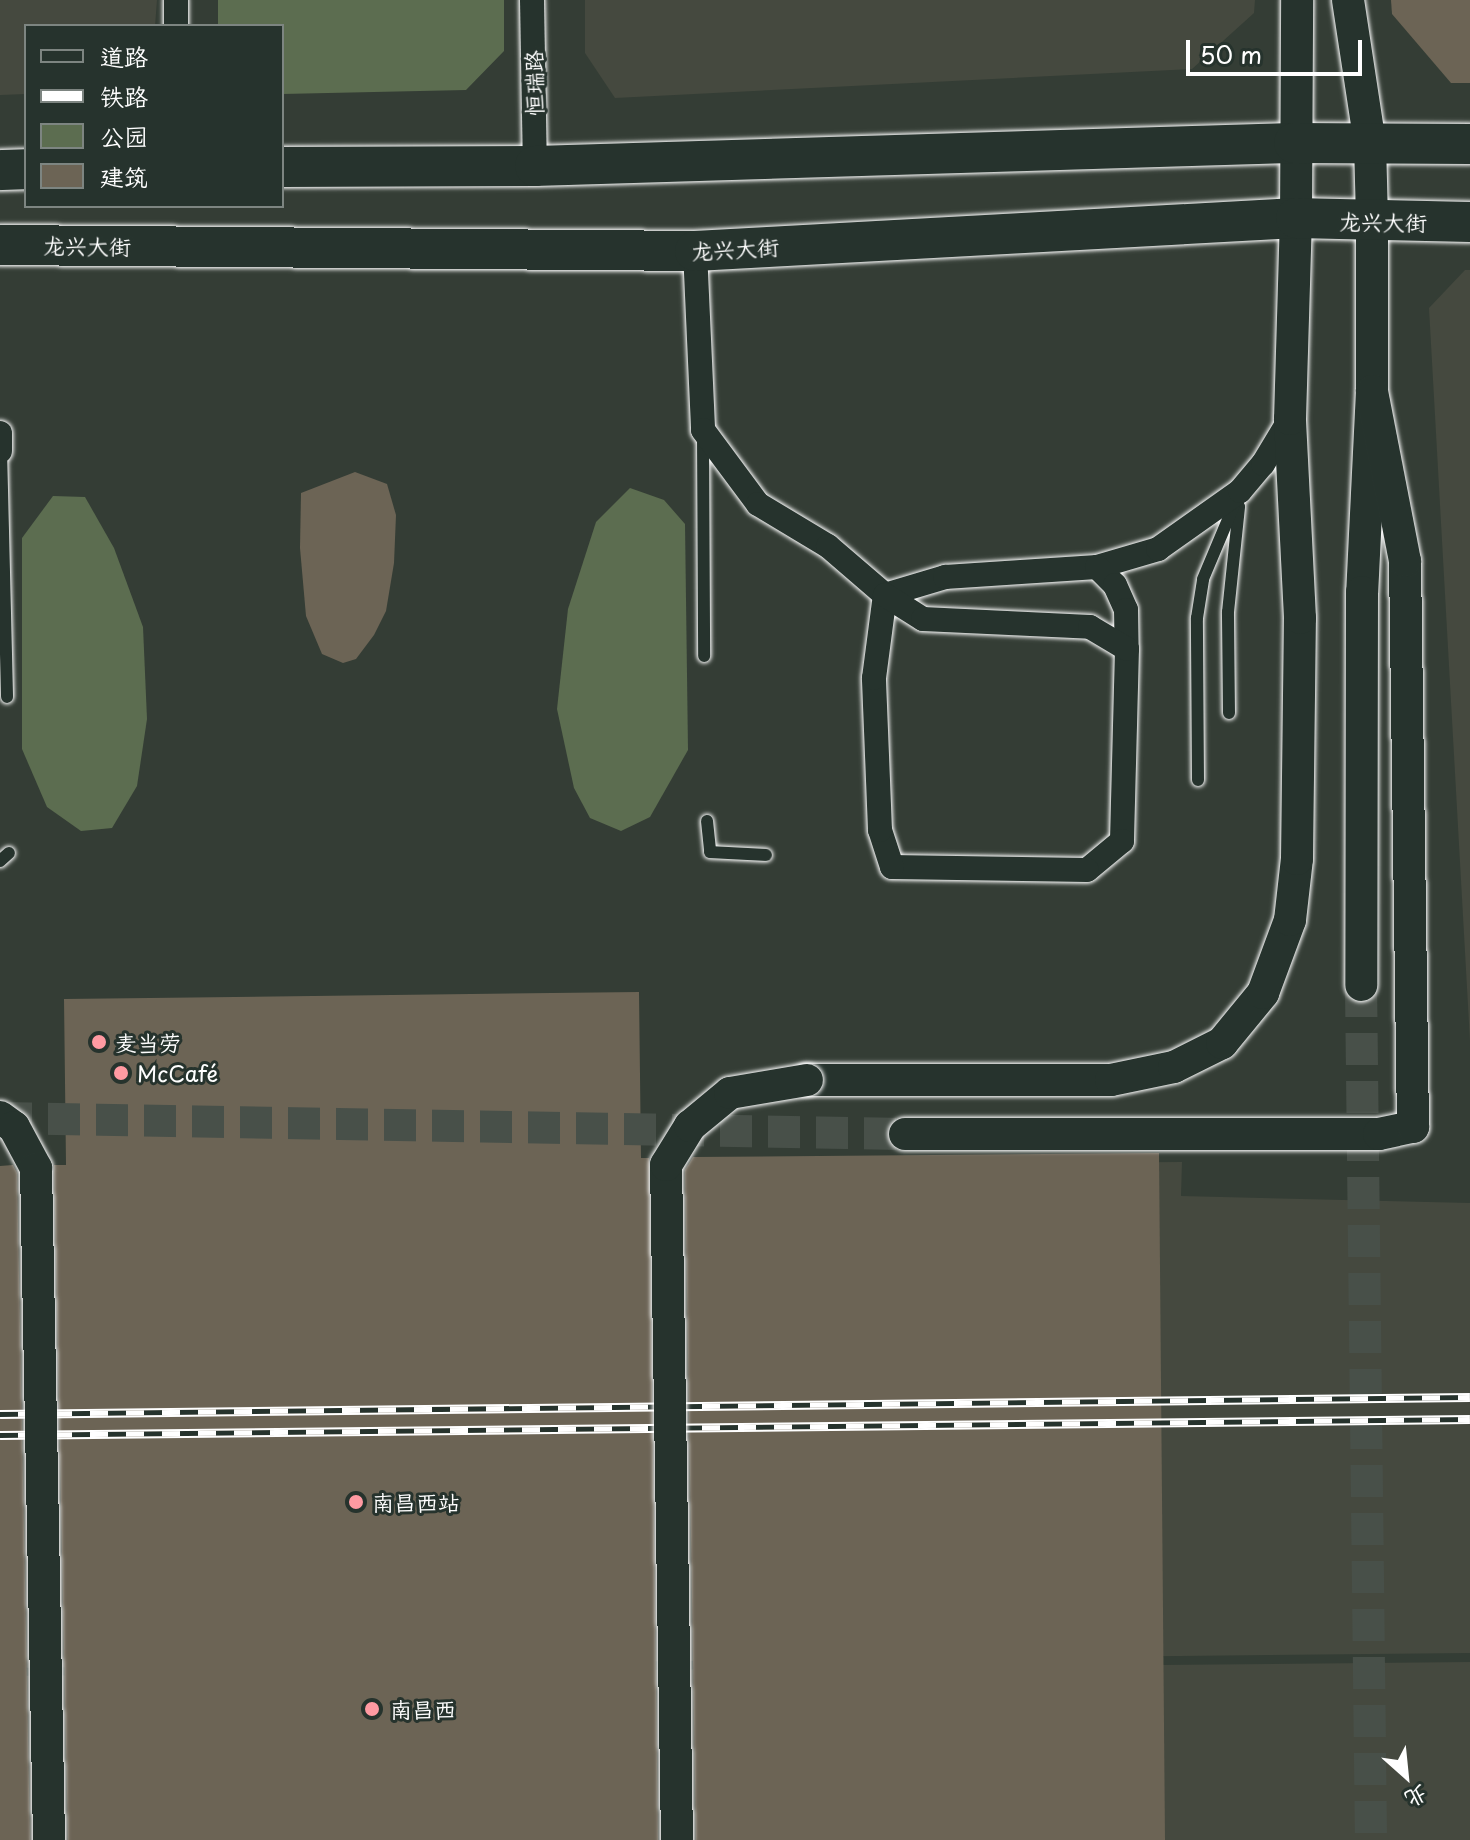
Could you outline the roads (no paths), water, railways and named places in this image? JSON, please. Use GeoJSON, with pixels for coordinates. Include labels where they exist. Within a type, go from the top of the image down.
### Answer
{"type":"FeatureCollection","features":[{"type":"Feature","properties":{"kind":"main road"},"geometry":{"type":"LineString","coordinates":[[284,167],[535,166],[1294,143],[1470,144]]}},
{"type":"Feature","properties":{"kind":"main road"},"geometry":{"type":"LineString","coordinates":[[0,170],[24,169]]}},
{"type":"Feature","properties":{"kind":"main road","name":"龙兴大街"},"geometry":{"type":"LineString","coordinates":[[0,245],[695,251],[1296,218],[1470,222]]}},
{"type":"Feature","properties":{"kind":"street"},"geometry":{"type":"LineString","coordinates":[[176,0],[176,24]]}},
{"type":"Feature","properties":{"kind":"street","name":"恒瑞路"},"geometry":{"type":"LineString","coordinates":[[532,0],[535,166]]}},
{"type":"Feature","properties":{"kind":"street"},"geometry":{"type":"LineString","coordinates":[[677,1840],[666,1165],[690,1126],[730,1093],[807,1080],[1111,1080],[1174,1067],[1222,1043],[1263,993],[1290,920],[1297,859],[1300,618],[1290,419],[1296,218],[1297,0]]}},
{"type":"Feature","properties":{"kind":"street"},"geometry":{"type":"LineString","coordinates":[[1348,0],[1370,143],[1372,222],[1372,391],[1362,592],[1361,985]]}},
{"type":"Feature","properties":{"kind":"street"},"geometry":{"type":"LineString","coordinates":[[695,251],[703,430],[758,504],[828,546],[885,595],[923,619],[1090,627],[1127,649]]}},
{"type":"Feature","properties":{"kind":"street"},"geometry":{"type":"LineString","coordinates":[[905,1134],[1379,1134],[1413,1127],[1405,561],[1372,391]]}},
{"type":"Feature","properties":{"kind":"street"},"geometry":{"type":"LineString","coordinates":[[885,595],[945,577],[1097,567],[1158,549],[1240,491],[1263,464],[1290,419]]}},
{"type":"Feature","properties":{"kind":"street"},"geometry":{"type":"LineString","coordinates":[[0,433],[0,450]]}},
{"type":"Feature","properties":{"kind":"street"},"geometry":{"type":"LineString","coordinates":[[885,595],[874,678],[880,830],[892,867],[1087,870],[1122,841],[1126,610],[1115,585],[1097,567]]}},
{"type":"Feature","properties":{"kind":"street"},"geometry":{"type":"LineString","coordinates":[[0,1117],[14,1127],[36,1168],[49,1840]]}},
{"type":"Feature","properties":{"kind":"lane"},"geometry":{"type":"LineString","coordinates":[[703,430],[704,656]]}},
{"type":"Feature","properties":{"kind":"lane"},"geometry":{"type":"LineString","coordinates":[[0,450],[7,697]]}},
{"type":"Feature","properties":{"kind":"lane"},"geometry":{"type":"LineString","coordinates":[[1229,713],[1228,612],[1240,491]]}},
{"type":"Feature","properties":{"kind":"lane"},"geometry":{"type":"LineString","coordinates":[[1198,780],[1197,618],[1203,579],[1240,491]]}},
{"type":"Feature","properties":{"kind":"lane"},"geometry":{"type":"LineString","coordinates":[[707,821],[710,852],[766,855]]}},
{"type":"Feature","properties":{"kind":"tunnel"},"geometry":{"type":"LineString","coordinates":[[1361,985],[1371,1840]]}},
{"type":"Feature","properties":{"kind":"tunnel"},"geometry":{"type":"LineString","coordinates":[[0,1118],[905,1134]]}},
{"type":"Feature","properties":{"kind":"railway"},"geometry":{"type":"LineString","coordinates":[[0,1414],[1470,1397]]}},
{"type":"Feature","properties":{"kind":"railway"},"geometry":{"type":"LineString","coordinates":[[0,1435],[1470,1419]]}},
{"type":"Feature","properties":{"kind":"place","name":"麦当劳"},"geometry":{"type":"Point","coordinates":[99,1042]}},
{"type":"Feature","properties":{"kind":"place","name":"McCafé"},"geometry":{"type":"Point","coordinates":[121,1073]}},
{"type":"Feature","properties":{"kind":"place","name":"南昌西站"},"geometry":{"type":"Point","coordinates":[356,1502]}},
{"type":"Feature","properties":{"kind":"place","name":"南昌西"},"geometry":{"type":"Point","coordinates":[372,1709]}}]}
